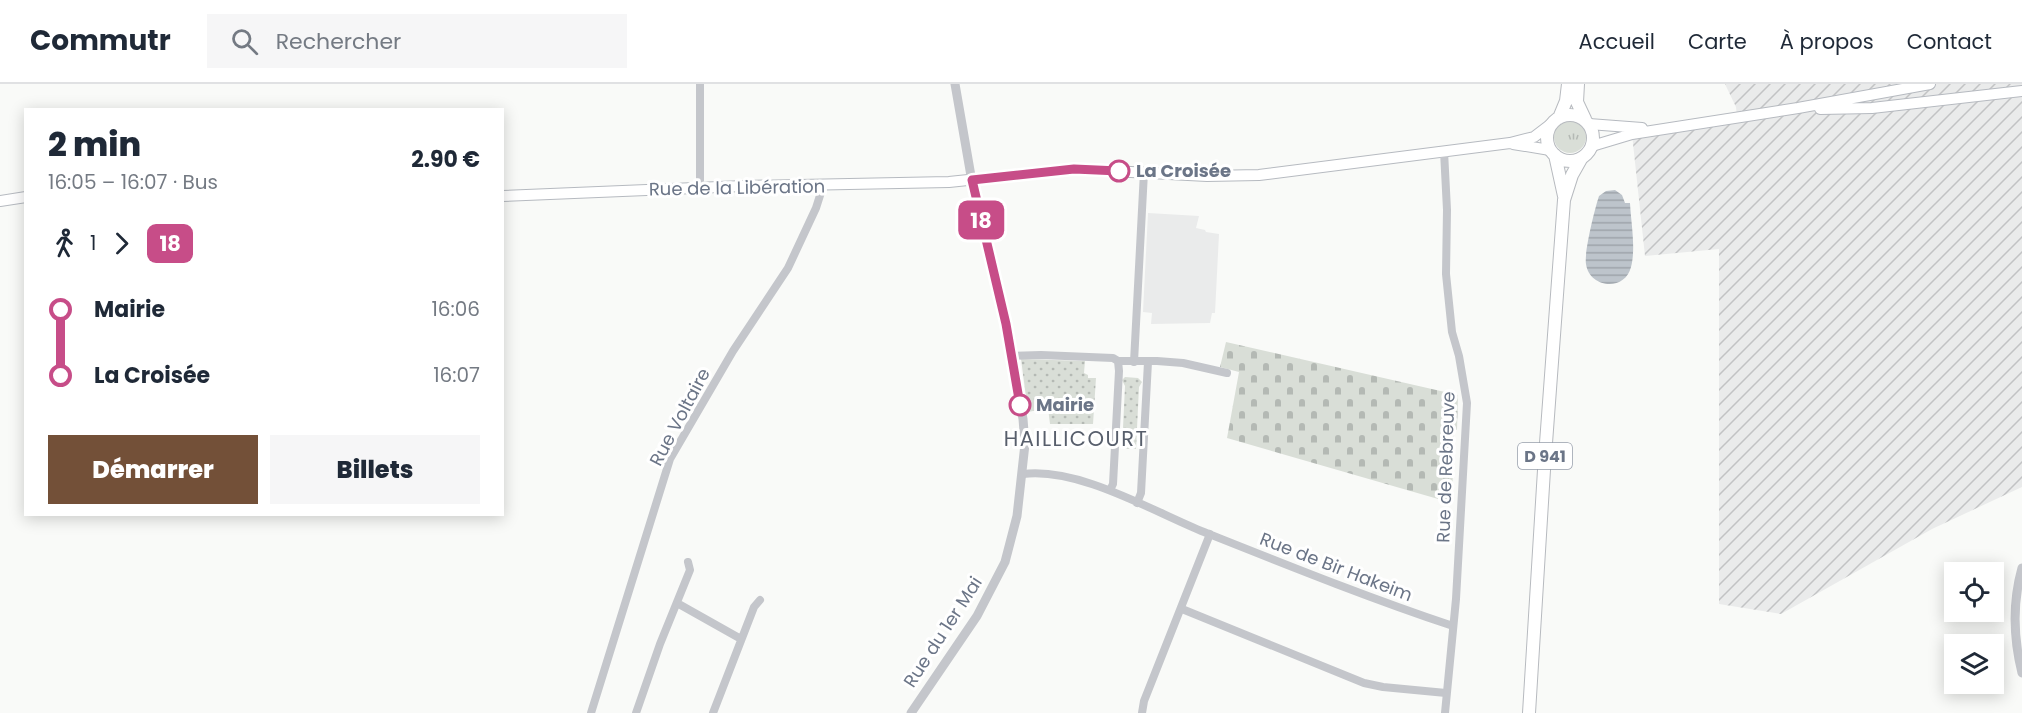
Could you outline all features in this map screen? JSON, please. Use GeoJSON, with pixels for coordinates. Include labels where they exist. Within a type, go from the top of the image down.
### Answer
{"type":"FeatureCollection","features":[{"type":"Feature","properties":{"kind":"main road"},"geometry":{"type":"LineString","coordinates":[[1553,152],[1547,137],[1566,101],[1568,84]]}},
{"type":"Feature","properties":{"kind":"main road"},"geometry":{"type":"LineString","coordinates":[[1510,143],[1553,152],[1567,161],[1581,159],[1588,153],[1592,146],[1593,135],[1577,102],[1578,84]]}},
{"type":"Feature","properties":{"kind":"main road"},"geometry":{"type":"LineString","coordinates":[[1592,146],[1623,136],[1930,84]]}},
{"type":"Feature","properties":{"kind":"main road"},"geometry":{"type":"LineString","coordinates":[[1798,108],[1872,108],[2022,91]]}},
{"type":"Feature","properties":{"kind":"main road"},"geometry":{"type":"LineString","coordinates":[[1510,143],[1534,137],[1555,121],[1572,115],[1604,127],[1669,128]]}},
{"type":"Feature","properties":{"kind":"main road","name":"Rue de la Libération"},"geometry":{"type":"LineString","coordinates":[[504,196],[972,180],[1074,169],[1208,176],[1259,175],[1510,143]]}},
{"type":"Feature","properties":{"kind":"main road","name":"D 941"},"geometry":{"type":"LineString","coordinates":[[1553,152],[1564,200]]}},
{"type":"Feature","properties":{"kind":"main road","name":"D 941"},"geometry":{"type":"LineString","coordinates":[[1530,713],[1544,470],[1564,200],[1572,175],[1581,159]]}},
{"type":"Feature","properties":{"kind":"main road"},"geometry":{"type":"LineString","coordinates":[[0,201],[24,197]]}},
{"type":"Feature","properties":{"kind":"street"},"geometry":{"type":"LineString","coordinates":[[700,84],[700,188]]}},
{"type":"Feature","properties":{"kind":"street","name":"Rue du 1er Mai"},"geometry":{"type":"LineString","coordinates":[[911,713],[963,638],[996,581],[1011,544],[1023,474],[1025,431],[1012,356],[972,180],[955,84]]}},
{"type":"Feature","properties":{"kind":"street","name":"Rue de Rebreuve"},"geometry":{"type":"LineString","coordinates":[[1444,152],[1447,210],[1446,274],[1452,332],[1459,356],[1467,403],[1464,424],[1456,599],[1445,713]]}},
{"type":"Feature","properties":{"kind":"street"},"geometry":{"type":"LineString","coordinates":[[1134,362],[1144,172]]}},
{"type":"Feature","properties":{"kind":"street","name":"Rue Voltaire"},"geometry":{"type":"LineString","coordinates":[[591,713],[670,459],[733,351],[788,268],[816,208],[823,186]]}},
{"type":"Feature","properties":{"kind":"street"},"geometry":{"type":"LineString","coordinates":[[1012,356],[1113,358],[1118,361],[1183,363],[1227,373]]}},
{"type":"Feature","properties":{"kind":"street"},"geometry":{"type":"LineString","coordinates":[[1110,490],[1113,484],[1118,361]]}},
{"type":"Feature","properties":{"kind":"street"},"geometry":{"type":"LineString","coordinates":[[1137,503],[1141,493],[1148,362]]}},
{"type":"Feature","properties":{"kind":"street","name":"Rue de Bir Hakeim"},"geometry":{"type":"LineString","coordinates":[[1023,474],[1047,474],[1110,490],[1316,577],[1453,626]]}},
{"type":"Feature","properties":{"kind":"street"},"geometry":{"type":"LineString","coordinates":[[1142,713],[1144,701],[1210,534]]}},
{"type":"Feature","properties":{"kind":"street"},"geometry":{"type":"LineString","coordinates":[[636,713],[660,644],[690,570],[688,562]]}},
{"type":"Feature","properties":{"kind":"street"},"geometry":{"type":"LineString","coordinates":[[2022,568],[2014,620],[2015,644],[2022,673]]}},
{"type":"Feature","properties":{"kind":"street"},"geometry":{"type":"LineString","coordinates":[[713,713],[754,607],[760,600]]}},
{"type":"Feature","properties":{"kind":"street"},"geometry":{"type":"LineString","coordinates":[[677,603],[741,639]]}},
{"type":"Feature","properties":{"kind":"street"},"geometry":{"type":"LineString","coordinates":[[1182,609],[1364,683],[1446,693]]}},
{"type":"Feature","properties":{"kind":"shaded area"},"geometry":{"type":"Polygon","coordinates":[[[1725,84],[2022,84],[2022,487],[1932,529],[1781,614],[1719,604],[1719,249],[1645,256],[1632,134],[1737,117],[1736,107],[1725,84]]]}},
{"type":"Feature","properties":{"kind":"shaded area"},"geometry":{"type":"Polygon","coordinates":[[[1615,190],[1622,195],[1625,203],[1630,203],[1633,252],[1631,267],[1627,275],[1622,280],[1607,284],[1593,278],[1586,264],[1586,258],[1590,230],[1599,196],[1606,191],[1615,190]]]}},
{"type":"Feature","properties":{"kind":"shaded area"},"geometry":{"type":"Polygon","coordinates":[[[1148,213],[1199,216],[1196,228],[1219,234],[1215,313],[1212,313],[1210,323],[1151,324],[1152,313],[1143,312],[1148,213]]]}},
{"type":"Feature","properties":{"kind":"green space"},"geometry":{"type":"Polygon","coordinates":[[[1570,121],[1581,126],[1586,137],[1581,148],[1570,153],[1559,148],[1554,137],[1559,126],[1570,121]]]}},
{"type":"Feature","properties":{"kind":"green space"},"geometry":{"type":"Polygon","coordinates":[[[1226,342],[1458,395],[1457,430],[1454,430],[1452,503],[1227,438],[1239,372],[1220,367],[1226,342]]]}},
{"type":"Feature","properties":{"kind":"green space"},"geometry":{"type":"Polygon","coordinates":[[[1021,359],[1085,361],[1084,373],[1088,375],[1088,378],[1096,378],[1093,424],[1050,424],[1048,408],[1028,412],[1021,359]]]}},
{"type":"Feature","properties":{"kind":"green space"},"geometry":{"type":"Polygon","coordinates":[[[1125,377],[1138,378],[1142,382],[1139,387],[1136,449],[1122,449],[1125,386],[1122,380],[1125,377]]]}},
{"type":"Feature","properties":{"kind":"bus line","name":"18"},"geometry":{"type":"LineString","coordinates":[[1020,405],[1006,324],[972,180],[1074,169],[1119,171]]}},
{"type":"Feature","properties":{"kind":"place","name":"La Croisée"},"geometry":{"type":"Point","coordinates":[1119,171]}},
{"type":"Feature","properties":{"kind":"place","name":"Mairie"},"geometry":{"type":"Point","coordinates":[1020,405]}},
{"type":"Feature","properties":{"kind":"district","name":"HAILLICOURT"},"geometry":{"type":"Point","coordinates":[1076,439]}}]}
